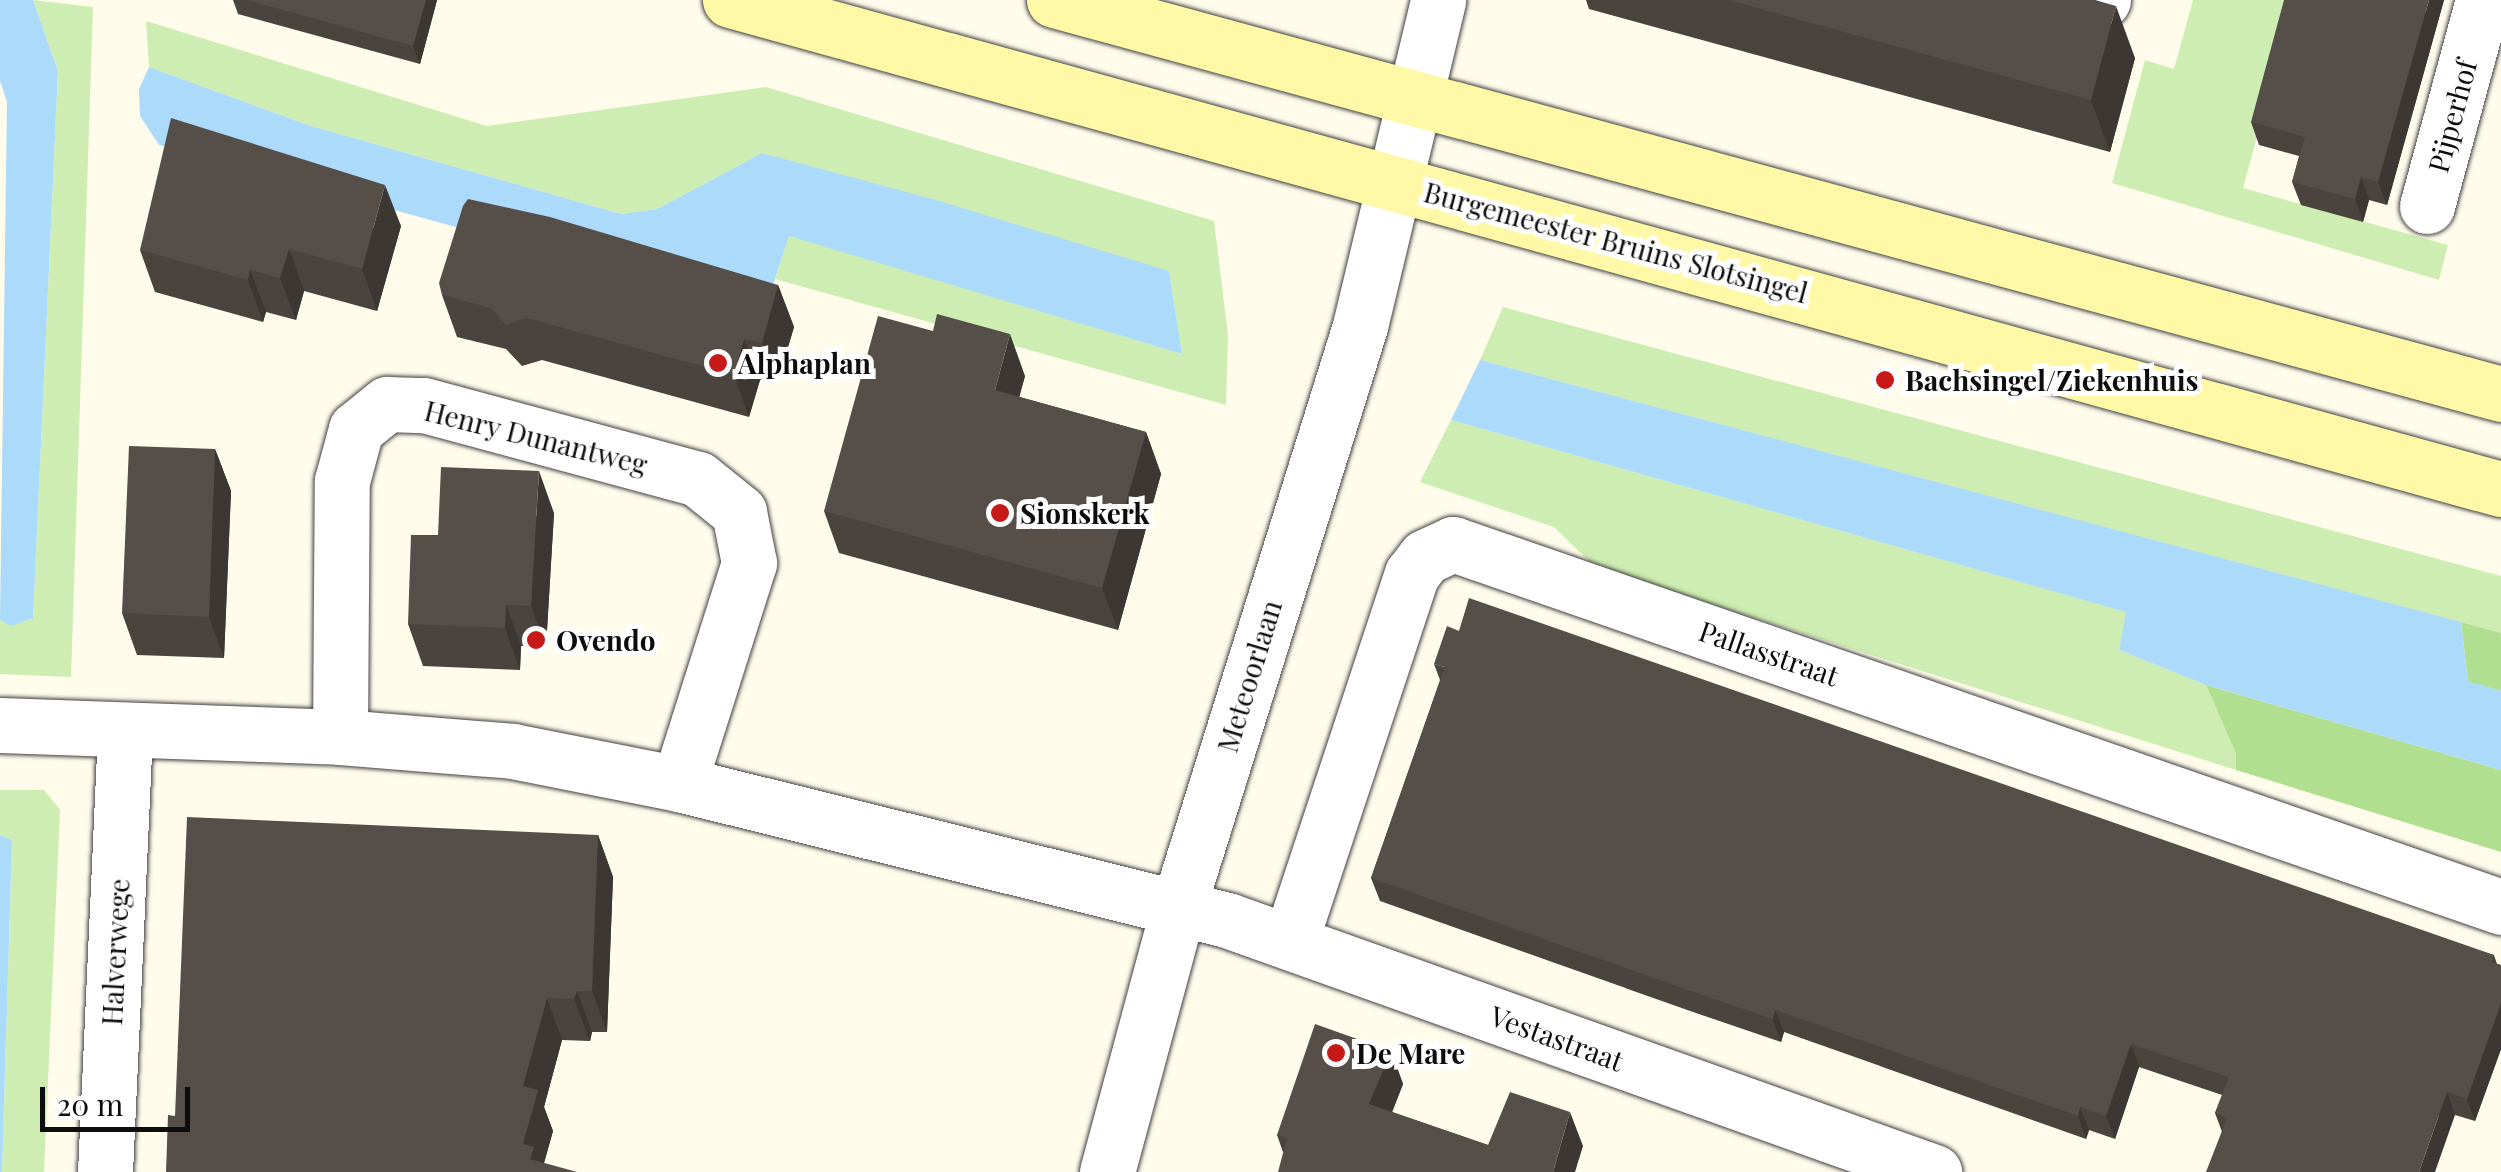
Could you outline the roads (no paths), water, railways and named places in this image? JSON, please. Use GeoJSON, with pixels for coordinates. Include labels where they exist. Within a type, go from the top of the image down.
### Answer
{"type":"FeatureCollection","features":[{"type":"Feature","properties":{"kind":"main road","name":"Burgemeester Bruins Slotsingel"},"geometry":{"type":"LineString","coordinates":[[730,0],[2501,488]]}},
{"type":"Feature","properties":{"kind":"main road"},"geometry":{"type":"LineString","coordinates":[[1054,0],[2501,394]]}},
{"type":"Feature","properties":{"kind":"street","name":"Meteoorlaan"},"geometry":{"type":"LineString","coordinates":[[1107,1172],[1178,908],[1360,326],[1418,98],[1438,0]]}},
{"type":"Feature","properties":{"kind":"street"},"geometry":{"type":"LineString","coordinates":[[2086,0],[2103,0]]}},
{"type":"Feature","properties":{"kind":"street","name":"Pijperhof"},"geometry":{"type":"LineString","coordinates":[[2427,206],[2486,19]]}},
{"type":"Feature","properties":{"kind":"street","name":"Henry Dunantweg"},"geometry":{"type":"LineString","coordinates":[[340,737],[342,481],[356,429],[387,404],[424,405],[698,479],[740,512],[749,563],[679,784]]}},
{"type":"Feature","properties":{"kind":"street","name":"Pallasstraat"},"geometry":{"type":"LineString","coordinates":[[1290,942],[1412,574],[1425,557],[1453,544],[2501,907]]}},
{"type":"Feature","properties":{"kind":"street"},"geometry":{"type":"LineString","coordinates":[[0,726],[340,737],[514,751],[679,784],[1178,908]]}},
{"type":"Feature","properties":{"kind":"street","name":"Halverwege"},"geometry":{"type":"LineString","coordinates":[[105,1172],[125,732]]}},
{"type":"Feature","properties":{"kind":"street","name":"Vestastraat"},"geometry":{"type":"LineString","coordinates":[[1178,908],[1290,942],[1934,1172]]}},
{"type":"Feature","properties":{"kind":"water"},"geometry":{"type":"Polygon","coordinates":[[[0,0],[33,0],[58,71],[33,618],[11,626],[0,620],[7,102],[0,81],[0,0]]]}},
{"type":"Feature","properties":{"kind":"water"},"geometry":{"type":"Polygon","coordinates":[[[149,67],[308,125],[621,214],[657,209],[762,153],[936,200],[1169,271],[1182,354],[789,236],[764,312],[159,145],[140,116],[139,89],[149,67]]]}},
{"type":"Feature","properties":{"kind":"water"},"geometry":{"type":"Polygon","coordinates":[[[1480,360],[2461,622],[2468,681],[2501,691],[2501,770],[2206,685],[2119,650],[2126,612],[1451,420],[1480,360]]]}},
{"type":"Feature","properties":{"kind":"water"},"geometry":{"type":"Polygon","coordinates":[[[0,835],[12,840],[2,1172],[0,1172],[0,835]]]}},
{"type":"Feature","properties":{"kind":"place","name":"Alphaplan"},"geometry":{"type":"Point","coordinates":[718,363]}},
{"type":"Feature","properties":{"kind":"place","name":"Bachsingel/Ziekenhuis"},"geometry":{"type":"Point","coordinates":[1885,380]}},
{"type":"Feature","properties":{"kind":"place","name":"Sionskerk"},"geometry":{"type":"Point","coordinates":[1000,513]}},
{"type":"Feature","properties":{"kind":"place","name":"Ovendo"},"geometry":{"type":"Point","coordinates":[536,640]}},
{"type":"Feature","properties":{"kind":"place","name":"De Mare"},"geometry":{"type":"Point","coordinates":[1336,1053]}}]}
